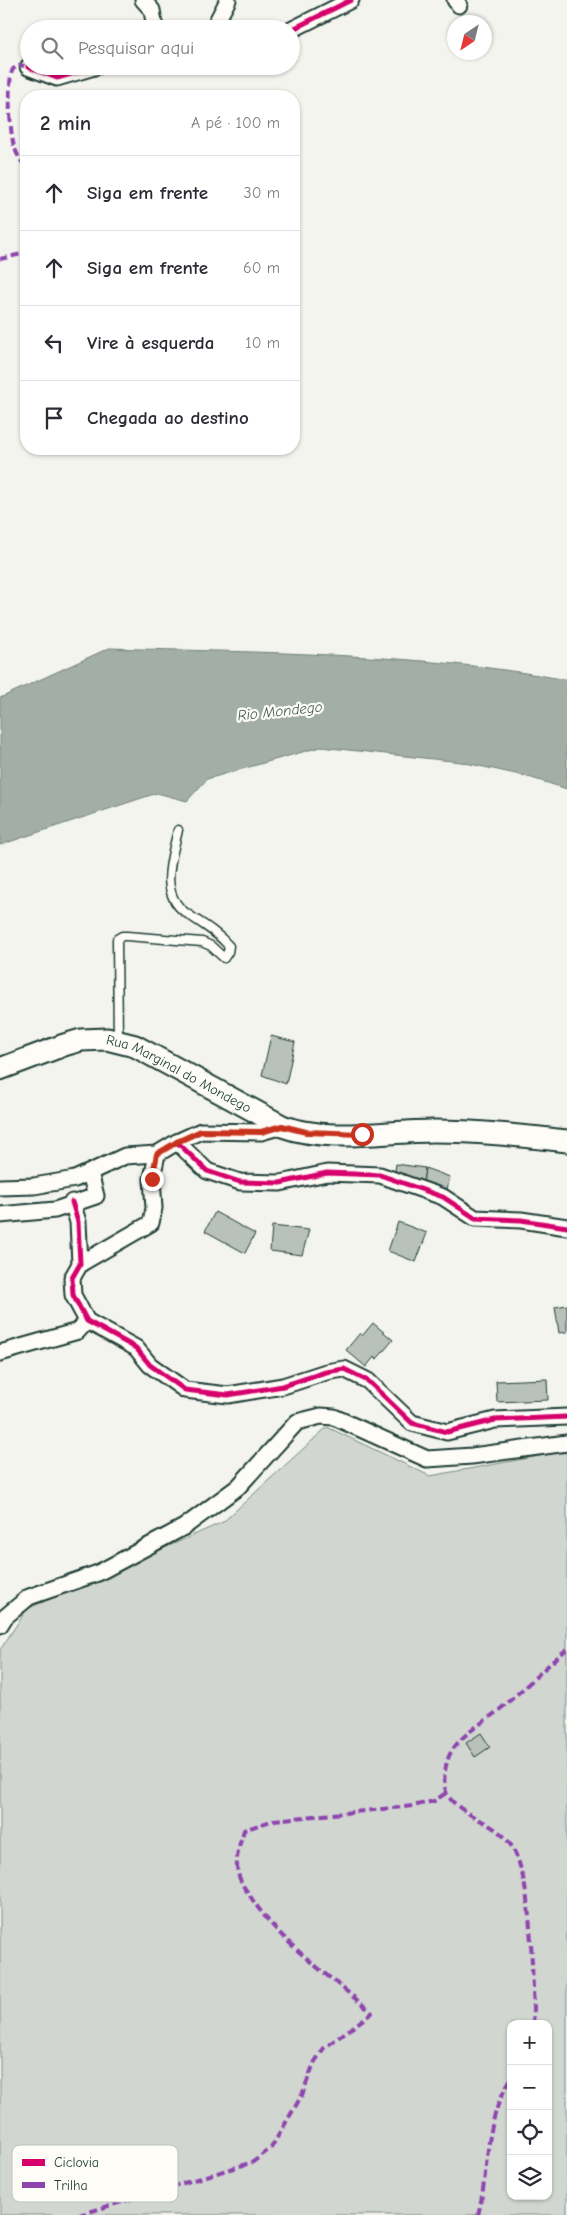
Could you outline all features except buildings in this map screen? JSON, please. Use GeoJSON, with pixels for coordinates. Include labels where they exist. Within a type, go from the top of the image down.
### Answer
{"type":"FeatureCollection","features":[{"type":"Feature","properties":{"kind":"main road","name":"Rua Marginal do Mondego"},"geometry":{"type":"LineString","coordinates":[[0,1069],[81,1040],[107,1039],[135,1046],[282,1126],[296,1131],[323,1134],[435,1131],[567,1141]]}},
{"type":"Feature","properties":{"kind":"street"},"geometry":{"type":"LineString","coordinates":[[143,0],[152,10],[154,20]]}},
{"type":"Feature","properties":{"kind":"street"},"geometry":{"type":"LineString","coordinates":[[218,20],[228,0]]}},
{"type":"Feature","properties":{"kind":"street"},"geometry":{"type":"LineString","coordinates":[[300,26],[351,0]]}},
{"type":"Feature","properties":{"kind":"street"},"geometry":{"type":"LineString","coordinates":[[49,75],[57,78],[67,75]]}},
{"type":"Feature","properties":{"kind":"street"},"geometry":{"type":"LineString","coordinates":[[0,1187],[42,1185],[74,1179],[125,1156],[157,1154],[201,1131],[261,1132],[282,1126]]}},
{"type":"Feature","properties":{"kind":"street"},"geometry":{"type":"LineString","coordinates":[[177,1142],[207,1171],[240,1182],[280,1183],[327,1173],[380,1175],[442,1197],[475,1218],[522,1220],[567,1227]]}},
{"type":"Feature","properties":{"kind":"street"},"geometry":{"type":"LineString","coordinates":[[157,1154],[152,1179],[154,1208],[151,1223],[80,1264],[72,1278],[73,1295],[86,1321],[136,1348],[150,1365],[185,1390],[228,1395],[283,1386],[326,1372],[344,1370],[368,1381],[412,1423],[447,1432],[495,1420],[567,1417]]}},
{"type":"Feature","properties":{"kind":"street"},"geometry":{"type":"LineString","coordinates":[[0,1215],[55,1210],[72,1202],[96,1196],[90,1173]]}},
{"type":"Feature","properties":{"kind":"street"},"geometry":{"type":"LineString","coordinates":[[72,1202],[78,1222],[80,1264]]}},
{"type":"Feature","properties":{"kind":"street"},"geometry":{"type":"LineString","coordinates":[[0,1353],[78,1331],[86,1321]]}},
{"type":"Feature","properties":{"kind":"street"},"geometry":{"type":"LineString","coordinates":[[0,1625],[5,1616],[29,1597],[98,1573],[184,1527],[238,1487],[298,1422],[321,1416],[334,1417],[427,1459],[472,1456],[567,1444]]}},
{"type":"Feature","properties":{"kind":"lane"},"geometry":{"type":"LineString","coordinates":[[118,1042],[118,939],[122,936],[127,936],[189,940],[211,946],[224,958],[228,952],[229,946],[222,937],[184,911],[175,902],[168,887],[168,876],[178,830]]}},
{"type":"Feature","properties":{"kind":"shaded area"},"geometry":{"type":"Polygon","coordinates":[[[327,1427],[430,1476],[567,1451],[567,2215],[0,2215],[0,1650],[27,1609],[223,1522],[327,1427]]]}},
{"type":"Feature","properties":{"kind":"water","name":"Rio Mondego"},"geometry":{"type":"Polygon","coordinates":[[[109,648],[339,655],[453,664],[567,680],[567,789],[525,776],[461,762],[320,747],[207,779],[187,801],[157,793],[0,845],[0,698],[109,648]]]}},
{"type":"Feature","properties":{"kind":"marked path"},"geometry":{"type":"LineString","coordinates":[[20,65],[13,69],[11,74],[10,119],[15,149],[20,159]]}},
{"type":"Feature","properties":{"kind":"marked path"},"geometry":{"type":"LineString","coordinates":[[0,259],[20,254]]}},
{"type":"Feature","properties":{"kind":"marked path"},"geometry":{"type":"LineString","coordinates":[[533,2020],[530,1925],[524,1881],[519,1862],[506,1839],[490,1826],[455,1804],[448,1796],[444,1779],[450,1753],[458,1743],[474,1728],[499,1710],[567,1649]]}},
{"type":"Feature","properties":{"kind":"marked path"},"geometry":{"type":"LineString","coordinates":[[178,2185],[253,2162],[271,2148],[302,2095],[314,2063],[324,2048],[372,2013],[293,1946],[264,1916],[252,1899],[241,1882],[237,1866],[240,1842],[244,1830],[274,1820],[413,1806],[434,1801],[446,1793]]}},
{"type":"Feature","properties":{"kind":"marked path"},"geometry":{"type":"LineString","coordinates":[[478,2215],[491,2129],[502,2095],[507,2086]]}},
{"type":"Feature","properties":{"kind":"marked path"},"geometry":{"type":"LineString","coordinates":[[79,2215],[122,2202]]}},
{"type":"Feature","properties":{"kind":"cycle path"},"geometry":{"type":"LineString","coordinates":[[300,26],[351,0]]}},
{"type":"Feature","properties":{"kind":"cycle path"},"geometry":{"type":"LineString","coordinates":[[49,75],[57,78],[67,75]]}},
{"type":"Feature","properties":{"kind":"cycle path"},"geometry":{"type":"LineString","coordinates":[[177,1142],[207,1171],[240,1182],[280,1183],[327,1173],[380,1175],[443,1197],[475,1218],[521,1220],[567,1227]]}},
{"type":"Feature","properties":{"kind":"cycle path"},"geometry":{"type":"LineString","coordinates":[[72,1202],[78,1222],[80,1264],[72,1278],[73,1295],[87,1321],[136,1348],[150,1365],[185,1390],[228,1395],[283,1386],[326,1372],[344,1369],[368,1381],[412,1423],[447,1432],[495,1420],[567,1417]]}},
{"type":"Feature","properties":{"kind":"route"},"geometry":{"type":"LineString","coordinates":[[152,1179],[157,1154],[201,1131],[261,1132],[282,1126],[296,1131],[323,1134],[362,1134]]}}]}
